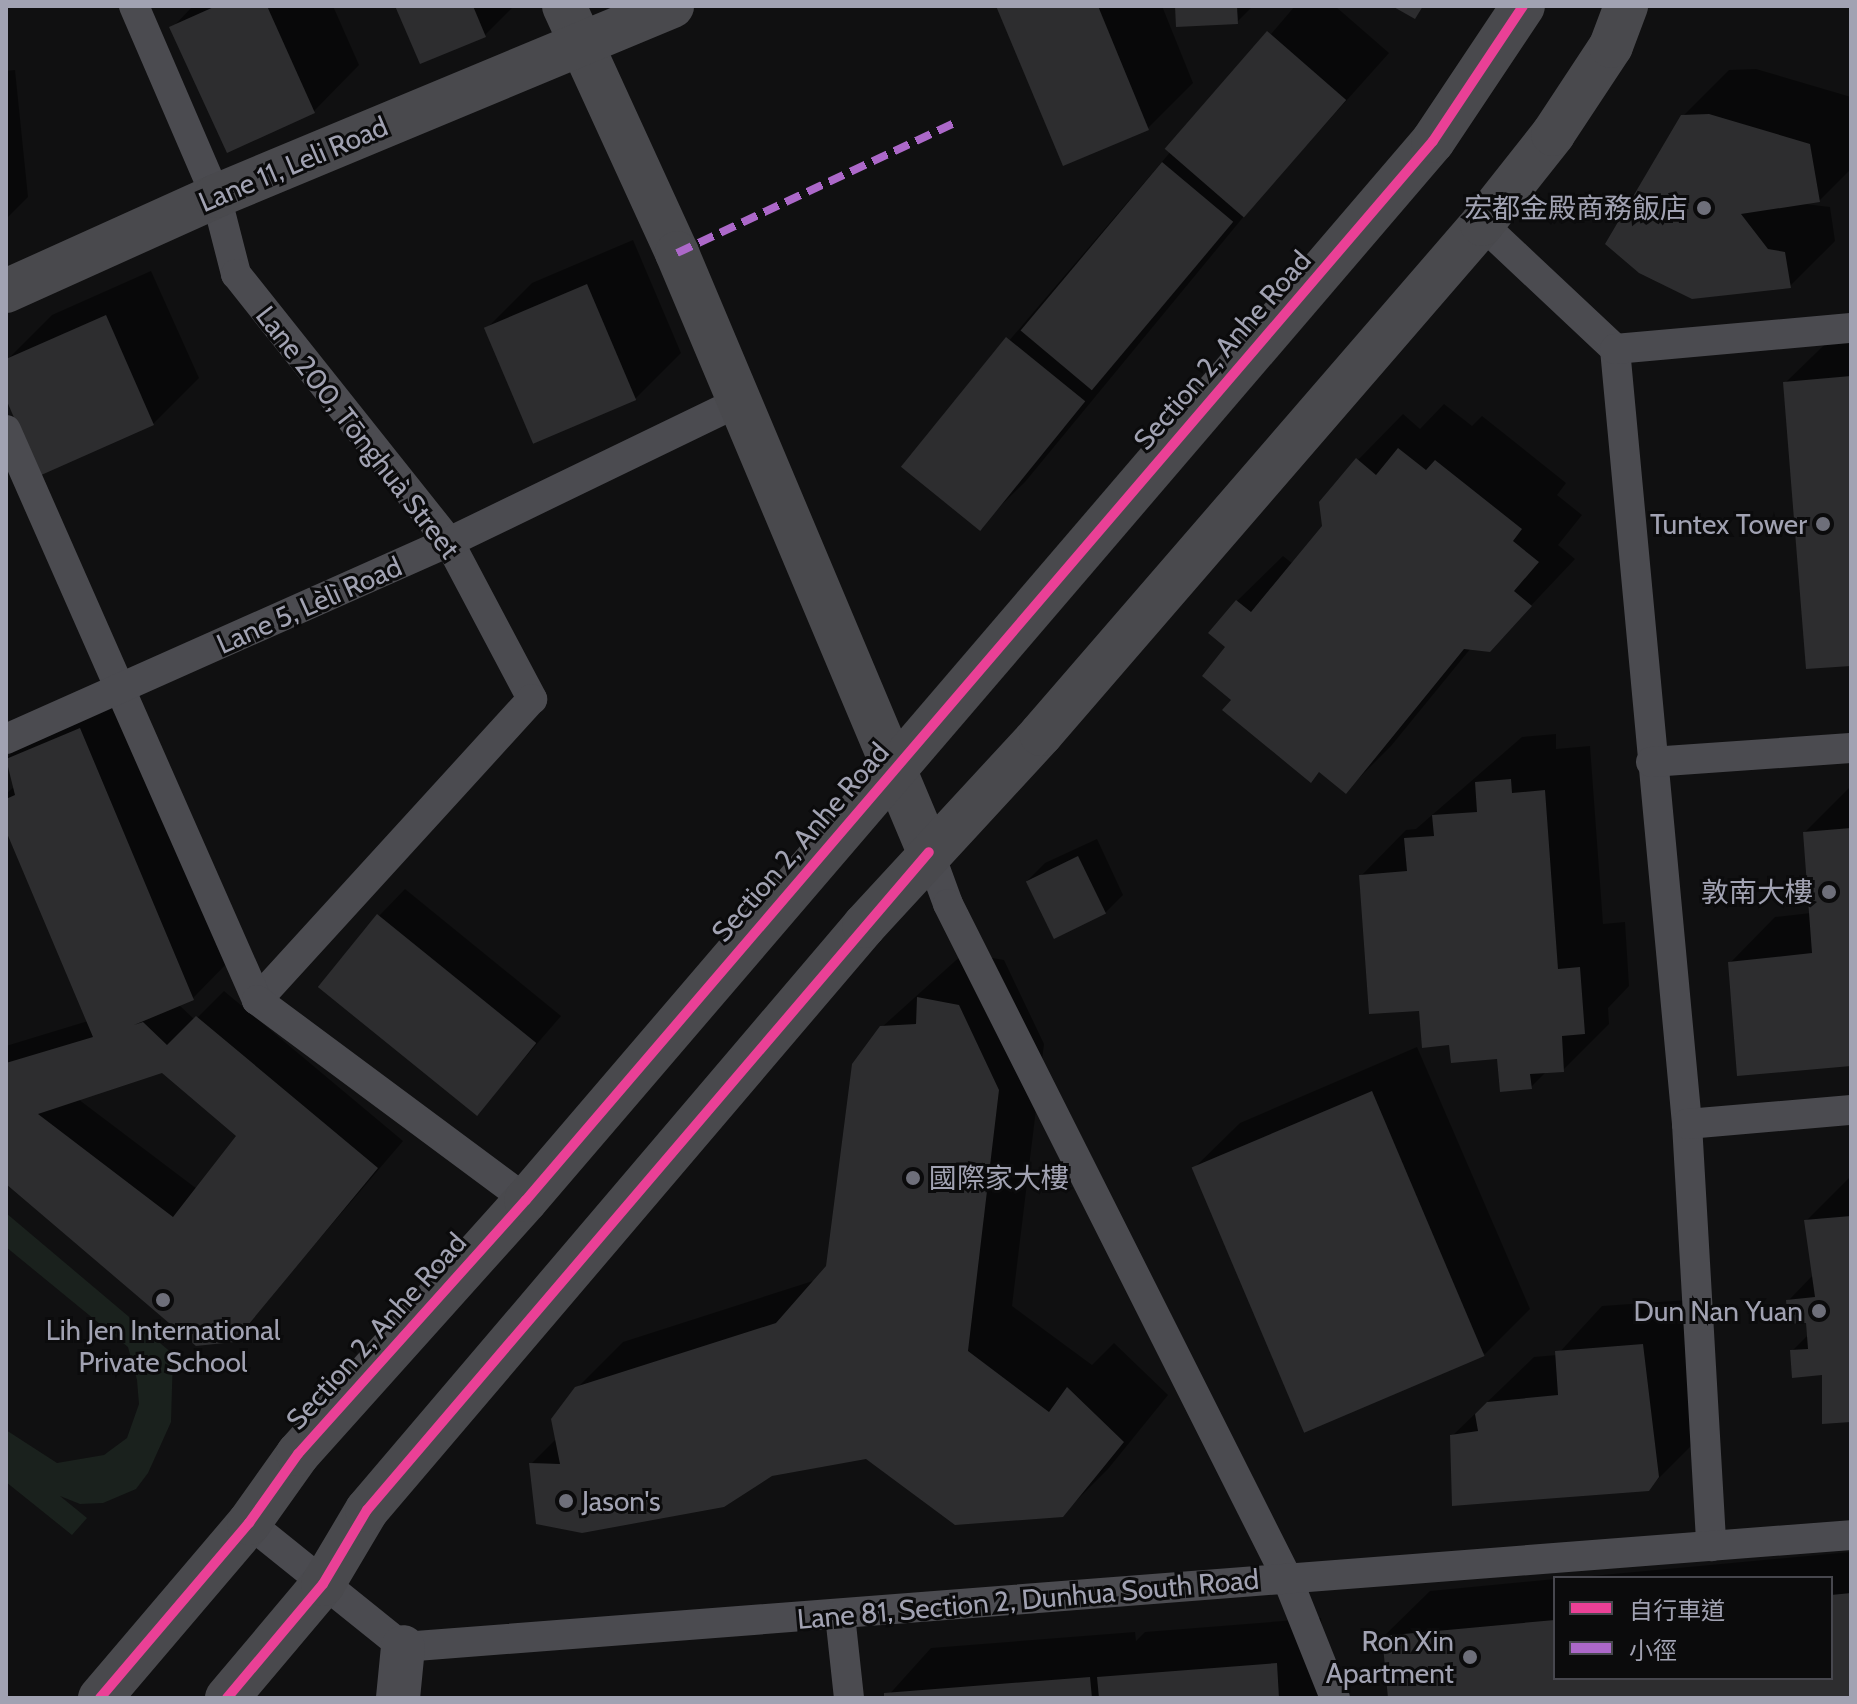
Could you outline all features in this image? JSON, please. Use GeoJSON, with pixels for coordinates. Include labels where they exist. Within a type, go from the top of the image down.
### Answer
{"type":"FeatureCollection","features":[{"type":"Feature","properties":{"kind":"street","name":"Lane 11, Leli Road"},"geometry":{"type":"LineString","coordinates":[[6,291],[216,196],[578,18],[672,6]]}},
{"type":"Feature","properties":{"kind":"street","name":"Section 2, Anhe Road"},"geometry":{"type":"LineString","coordinates":[[100,1698],[249,1523],[298,1454],[526,1200],[1433,141],[1523,6]]}},
{"type":"Feature","properties":{"kind":"street"},"geometry":{"type":"LineString","coordinates":[[227,1698],[323,1584],[367,1510],[929,852],[1041,734],[1482,224],[1553,134],[1611,46],[1626,6]]}},
{"type":"Feature","properties":{"kind":"street"},"geometry":{"type":"LineString","coordinates":[[578,18],[892,773],[929,852]]}},
{"type":"Feature","properties":{"kind":"street"},"geometry":{"type":"LineString","coordinates":[[398,1698],[403,1647]]}},
{"type":"Feature","properties":{"kind":"lane","name":"Lane 200, Tōnghuà Street"},"geometry":{"type":"LineString","coordinates":[[134,6],[216,196],[236,274],[449,542],[532,699],[257,1000]]}},
{"type":"Feature","properties":{"kind":"lane"},"geometry":{"type":"LineString","coordinates":[[1482,224],[1510,257],[1615,349],[1687,1124],[1711,1546]]}},
{"type":"Feature","properties":{"kind":"lane"},"geometry":{"type":"LineString","coordinates":[[1615,349],[1851,328]]}},
{"type":"Feature","properties":{"kind":"lane","name":"Lane 5, Lèlì Road"},"geometry":{"type":"LineString","coordinates":[[6,739],[449,542],[739,402]]}},
{"type":"Feature","properties":{"kind":"lane"},"geometry":{"type":"LineString","coordinates":[[6,430],[117,691],[257,1000],[526,1200]]}},
{"type":"Feature","properties":{"kind":"lane"},"geometry":{"type":"LineString","coordinates":[[1651,762],[1851,748]]}},
{"type":"Feature","properties":{"kind":"lane"},"geometry":{"type":"LineString","coordinates":[[929,852],[948,904],[1287,1578],[1335,1698]]}},
{"type":"Feature","properties":{"kind":"lane"},"geometry":{"type":"LineString","coordinates":[[1687,1124],[1851,1110]]}},
{"type":"Feature","properties":{"kind":"lane"},"geometry":{"type":"LineString","coordinates":[[249,1523],[403,1647]]}},
{"type":"Feature","properties":{"kind":"lane","name":"Lane 81, Section 2, Dunhua South Road"},"geometry":{"type":"LineString","coordinates":[[403,1647],[1851,1535]]}},
{"type":"Feature","properties":{"kind":"lane"},"geometry":{"type":"LineString","coordinates":[[840,1615],[849,1698]]}},
{"type":"Feature","properties":{"kind":"shaded area"},"geometry":{"type":"Polygon","coordinates":[[[6,1213],[173,1354],[171,1422],[148,1473],[136,1489],[103,1503],[80,1504],[60,1496],[87,1518],[72,1535],[6,1482],[6,1430],[57,1463],[104,1455],[127,1438],[139,1404],[137,1380],[128,1347],[6,1247],[6,1213]]]}},
{"type":"Feature","properties":{"kind":"building"},"geometry":{"type":"Polygon","coordinates":[[[216,6],[267,6],[315,113],[227,153],[169,27],[216,6]]]}},
{"type":"Feature","properties":{"kind":"building"},"geometry":{"type":"Polygon","coordinates":[[[395,6],[473,6],[486,37],[420,64],[395,6]]]}},
{"type":"Feature","properties":{"kind":"building"},"geometry":{"type":"Polygon","coordinates":[[[996,6],[1098,6],[1149,130],[1063,166],[996,6]]]}},
{"type":"Feature","properties":{"kind":"building"},"geometry":{"type":"Polygon","coordinates":[[[1175,6],[1237,6],[1238,24],[1176,27],[1175,6]]]}},
{"type":"Feature","properties":{"kind":"building"},"geometry":{"type":"Polygon","coordinates":[[[1392,6],[1423,6],[1415,19],[1392,6]]]}},
{"type":"Feature","properties":{"kind":"building"},"geometry":{"type":"Polygon","coordinates":[[[1267,31],[1346,100],[1244,218],[1165,149],[1267,31]]]}},
{"type":"Feature","properties":{"kind":"building","name":"宏都金殿商務飯店"},"geometry":{"type":"Polygon","coordinates":[[[1709,114],[1810,144],[1820,202],[1741,214],[1768,249],[1785,252],[1791,288],[1692,299],[1639,273],[1605,244],[1681,115],[1709,114]]]}},
{"type":"Feature","properties":{"kind":"building"},"geometry":{"type":"Polygon","coordinates":[[[1162,162],[1233,222],[1092,390],[1021,331],[1162,162]]]}},
{"type":"Feature","properties":{"kind":"building"},"geometry":{"type":"Polygon","coordinates":[[[587,284],[636,400],[533,444],[484,328],[587,284]]]}},
{"type":"Feature","properties":{"kind":"building"},"geometry":{"type":"Polygon","coordinates":[[[106,315],[154,425],[39,476],[6,399],[6,359],[106,315]]]}},
{"type":"Feature","properties":{"kind":"building"},"geometry":{"type":"Polygon","coordinates":[[[1006,337],[1085,401],[980,531],[901,467],[1006,337]]]}},
{"type":"Feature","properties":{"kind":"building","name":"Tuntex Tower"},"geometry":{"type":"Polygon","coordinates":[[[1851,376],[1851,666],[1806,669],[1783,382],[1851,376]]]}},
{"type":"Feature","properties":{"kind":"building"},"geometry":{"type":"Polygon","coordinates":[[[1398,448],[1426,470],[1435,460],[1522,529],[1513,541],[1539,562],[1514,591],[1532,606],[1490,652],[1464,649],[1346,794],[1319,772],[1311,783],[1222,710],[1231,700],[1202,676],[1225,647],[1208,633],[1236,600],[1251,612],[1322,526],[1319,502],[1356,458],[1376,475],[1398,448]]]}},
{"type":"Feature","properties":{"kind":"building"},"geometry":{"type":"Polygon","coordinates":[[[80,728],[194,1000],[134,1025],[143,1022],[167,1045],[196,1016],[378,1168],[234,1342],[196,1346],[6,1184],[6,1063],[93,1037],[6,831],[6,799],[15,795],[6,759],[80,728]],[[162,1073],[38,1114],[173,1217],[236,1136],[162,1073]]]}},
{"type":"Feature","properties":{"kind":"building"},"geometry":{"type":"Polygon","coordinates":[[[1511,779],[1512,793],[1545,790],[1558,969],[1580,967],[1585,1034],[1562,1036],[1564,1072],[1530,1074],[1532,1089],[1500,1092],[1497,1059],[1451,1063],[1449,1045],[1422,1048],[1419,1011],[1369,1014],[1359,875],[1407,871],[1404,838],[1434,836],[1432,815],[1477,812],[1475,782],[1511,779]]]}},
{"type":"Feature","properties":{"kind":"building"},"geometry":{"type":"Polygon","coordinates":[[[1851,828],[1851,1066],[1737,1076],[1728,962],[1812,953],[1803,832],[1851,828]]]}},
{"type":"Feature","properties":{"kind":"building"},"geometry":{"type":"Polygon","coordinates":[[[1078,856],[1106,914],[1054,939],[1026,881],[1078,856]]]}},
{"type":"Feature","properties":{"kind":"building"},"geometry":{"type":"Polygon","coordinates":[[[377,914],[536,1043],[477,1116],[318,987],[377,914]]]}},
{"type":"Feature","properties":{"kind":"building","name":"國際家大樓"},"geometry":{"type":"Polygon","coordinates":[[[917,997],[959,1005],[999,1090],[968,1351],[1049,1412],[1067,1387],[1124,1442],[1063,1517],[955,1525],[866,1459],[772,1476],[724,1507],[582,1533],[536,1524],[529,1463],[560,1464],[551,1419],[575,1387],[776,1323],[826,1266],[852,1064],[880,1026],[916,1024],[917,997]]]}},
{"type":"Feature","properties":{"kind":"building"},"geometry":{"type":"Polygon","coordinates":[[[1372,1091],[1485,1356],[1304,1433],[1192,1168],[1372,1091]]]}},
{"type":"Feature","properties":{"kind":"building","name":"Dun Nan Yuan"},"geometry":{"type":"Polygon","coordinates":[[[1851,1216],[1851,1422],[1822,1424],[1822,1375],[1792,1378],[1790,1350],[1808,1349],[1806,1323],[1788,1324],[1786,1300],[1815,1297],[1804,1220],[1851,1216]]]}},
{"type":"Feature","properties":{"kind":"building"},"geometry":{"type":"Polygon","coordinates":[[[1643,1344],[1659,1477],[1649,1491],[1452,1506],[1450,1435],[1478,1431],[1475,1414],[1487,1402],[1558,1395],[1555,1351],[1643,1344]]]}},
{"type":"Feature","properties":{"kind":"building","name":"Ron Xin Apartment"},"geometry":{"type":"Polygon","coordinates":[[[1851,1593],[1851,1698],[1388,1698],[1382,1636],[1553,1620],[1553,1680],[1833,1680],[1833,1595],[1851,1593]]]}},
{"type":"Feature","properties":{"kind":"building"},"geometry":{"type":"Polygon","coordinates":[[[1277,1663],[1279,1698],[1099,1698],[1097,1677],[1277,1663]]]}},
{"type":"Feature","properties":{"kind":"building"},"geometry":{"type":"Polygon","coordinates":[[[1090,1677],[1092,1698],[884,1698],[884,1693],[1090,1677]]]}},
{"type":"Feature","properties":{"kind":"marked path"},"geometry":{"type":"LineString","coordinates":[[677,253],[957,122]]}},
{"type":"Feature","properties":{"kind":"cycle path"},"geometry":{"type":"LineString","coordinates":[[100,1698],[249,1523],[298,1454],[526,1200],[1433,141],[1523,6]]}},
{"type":"Feature","properties":{"kind":"cycle path"},"geometry":{"type":"LineString","coordinates":[[227,1698],[323,1584],[367,1510],[929,852]]}},
{"type":"Feature","properties":{"kind":"place","name":"宏都金殿商務飯店"},"geometry":{"type":"Point","coordinates":[1704,208]}},
{"type":"Feature","properties":{"kind":"place","name":"Tuntex Tower"},"geometry":{"type":"Point","coordinates":[1823,524]}},
{"type":"Feature","properties":{"kind":"place","name":"敦南大樓"},"geometry":{"type":"Point","coordinates":[1829,892]}},
{"type":"Feature","properties":{"kind":"place","name":"國際家大樓"},"geometry":{"type":"Point","coordinates":[913,1178]}},
{"type":"Feature","properties":{"kind":"place","name":"Lih Jen International Private School"},"geometry":{"type":"Point","coordinates":[163,1300]}},
{"type":"Feature","properties":{"kind":"place","name":"Dun Nan Yuan"},"geometry":{"type":"Point","coordinates":[1819,1311]}},
{"type":"Feature","properties":{"kind":"place","name":"Jason's"},"geometry":{"type":"Point","coordinates":[566,1501]}},
{"type":"Feature","properties":{"kind":"place","name":"Ron Xin Apartment"},"geometry":{"type":"Point","coordinates":[1470,1657]}}]}
